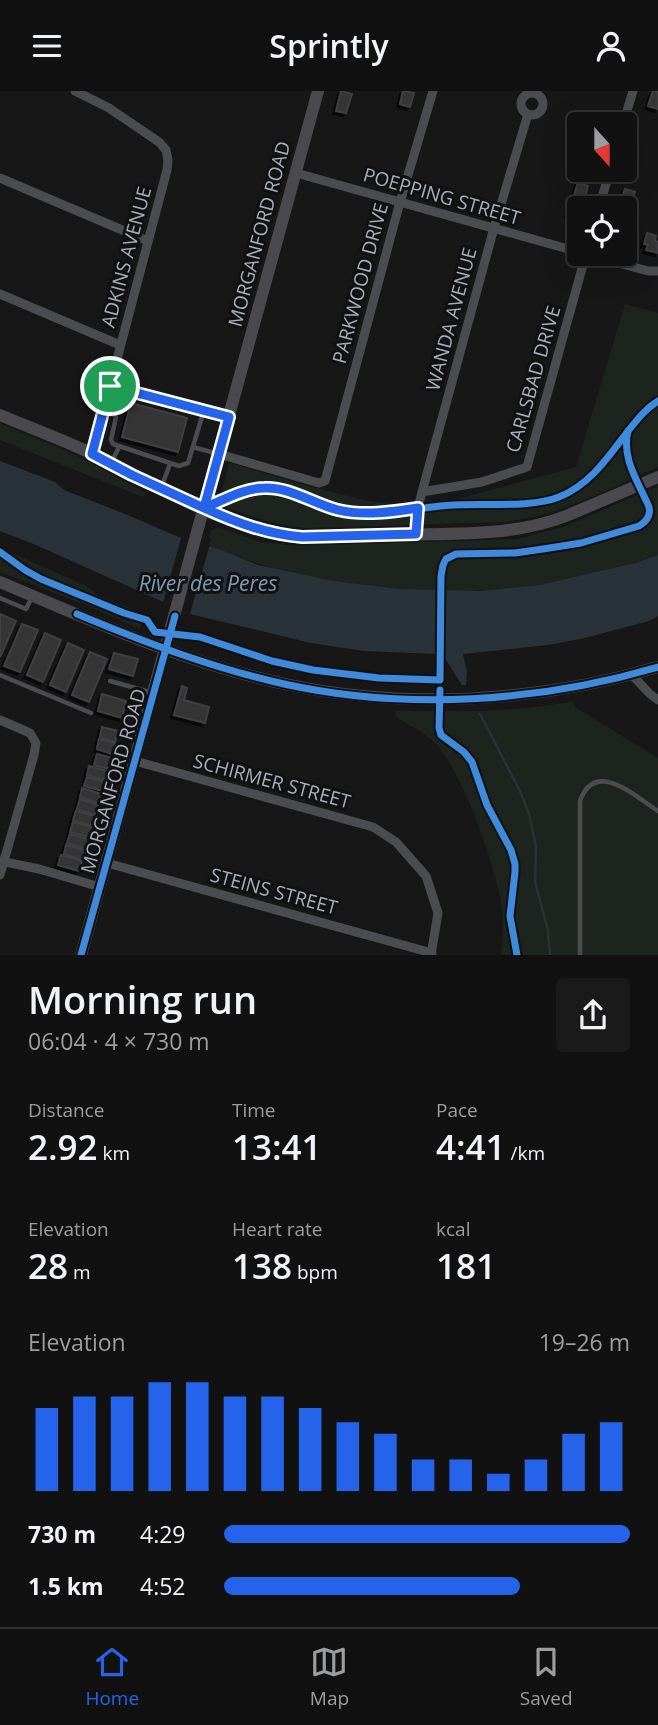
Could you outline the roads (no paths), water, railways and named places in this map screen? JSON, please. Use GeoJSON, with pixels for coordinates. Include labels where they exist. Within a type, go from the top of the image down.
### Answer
{"type":"FeatureCollection","features":[{"type":"Feature","properties":{"kind":"main road","name":"MORGANFORD ROAD"},"geometry":{"type":"LineString","coordinates":[[81,955],[318,91]]}},
{"type":"Feature","properties":{"kind":"main road"},"geometry":{"type":"LineString","coordinates":[[0,415],[92,454],[160,489],[253,529],[285,535],[311,537],[495,532],[538,526],[658,477]]}},
{"type":"Feature","properties":{"kind":"main road"},"geometry":{"type":"LineString","coordinates":[[0,582],[166,650],[286,684],[331,692],[394,698],[512,696],[577,687],[658,667]]}},
{"type":"Feature","properties":{"kind":"street","name":"ADKINS AVENUE"},"geometry":{"type":"LineString","coordinates":[[75,91],[108,108],[159,142],[166,150],[168,160],[92,454]]}},
{"type":"Feature","properties":{"kind":"street","name":"PARKWOOD DRIVE"},"geometry":{"type":"LineString","coordinates":[[219,454],[323,483],[326,479],[400,202],[433,91]]}},
{"type":"Feature","properties":{"kind":"street"},"geometry":{"type":"LineString","coordinates":[[627,112],[633,91]]}},
{"type":"Feature","properties":{"kind":"street","name":"WANDA AVENUE"},"geometry":{"type":"LineString","coordinates":[[416,534],[422,492],[528,114]]}},
{"type":"Feature","properties":{"kind":"street","name":"POEPPING STREET"},"geometry":{"type":"LineString","coordinates":[[296,173],[567,249]]}},
{"type":"Feature","properties":{"kind":"street"},"geometry":{"type":"LineString","coordinates":[[0,178],[148,241]]}},
{"type":"Feature","properties":{"kind":"street","name":"CARLSBAD DRIVE"},"geometry":{"type":"LineString","coordinates":[[422,492],[482,482],[527,467],[583,266]]}},
{"type":"Feature","properties":{"kind":"street"},"geometry":{"type":"LineString","coordinates":[[633,266],[653,271]]}},
{"type":"Feature","properties":{"kind":"street"},"geometry":{"type":"LineString","coordinates":[[0,294],[120,345]]}},
{"type":"Feature","properties":{"kind":"street"},"geometry":{"type":"LineString","coordinates":[[632,675],[658,699]]}},
{"type":"Feature","properties":{"kind":"street"},"geometry":{"type":"LineString","coordinates":[[0,719],[30,733],[36,743],[0,875]]}},
{"type":"Feature","properties":{"kind":"street","name":"SCHIRMER STREET"},"geometry":{"type":"LineString","coordinates":[[135,761],[373,827],[396,842],[426,876],[438,913],[431,954]]}},
{"type":"Feature","properties":{"kind":"street"},"geometry":{"type":"LineString","coordinates":[[2,861],[100,887]]}},
{"type":"Feature","properties":{"kind":"street","name":"STEINS STREET"},"geometry":{"type":"LineString","coordinates":[[107,863],[431,954]]}},
{"type":"Feature","properties":{"kind":"lane"},"geometry":{"type":"LineString","coordinates":[[110,386],[229,417]]}},
{"type":"Feature","properties":{"kind":"lane"},"geometry":{"type":"LineString","coordinates":[[102,412],[116,417],[111,440],[113,444],[179,466],[188,463],[204,410]]}},
{"type":"Feature","properties":{"kind":"lane"},"geometry":{"type":"LineString","coordinates":[[111,464],[119,447]]}},
{"type":"Feature","properties":{"kind":"lane"},"geometry":{"type":"LineString","coordinates":[[193,447],[219,454]]}},
{"type":"Feature","properties":{"kind":"lane"},"geometry":{"type":"LineString","coordinates":[[160,489],[170,464]]}},
{"type":"Feature","properties":{"kind":"lane"},"geometry":{"type":"LineString","coordinates":[[0,598],[26,609],[32,596]]}},
{"type":"Feature","properties":{"kind":"lane"},"geometry":{"type":"LineString","coordinates":[[0,675],[91,713]]}},
{"type":"Feature","properties":{"kind":"lane"},"geometry":{"type":"LineString","coordinates":[[110,681],[154,693]]}},
{"type":"Feature","properties":{"kind":"lane"},"geometry":{"type":"LineString","coordinates":[[580,955],[580,808],[583,793],[595,782],[612,782],[658,811]]}},
{"type":"Feature","properties":{"kind":"water","name":"River des Peres"},"geometry":{"type":"Polygon","coordinates":[[[0,461],[55,482],[64,490],[181,538],[258,565],[333,581],[400,589],[481,591],[540,585],[658,555],[658,616],[649,621],[585,638],[548,645],[463,654],[467,672],[466,685],[462,685],[444,657],[436,654],[364,651],[311,643],[190,614],[0,531],[0,461]]]}},
{"type":"Feature","properties":{"kind":"waterway"},"geometry":{"type":"LineString","coordinates":[[480,714],[529,814],[536,846],[535,882],[548,930],[550,955]]}}]}
